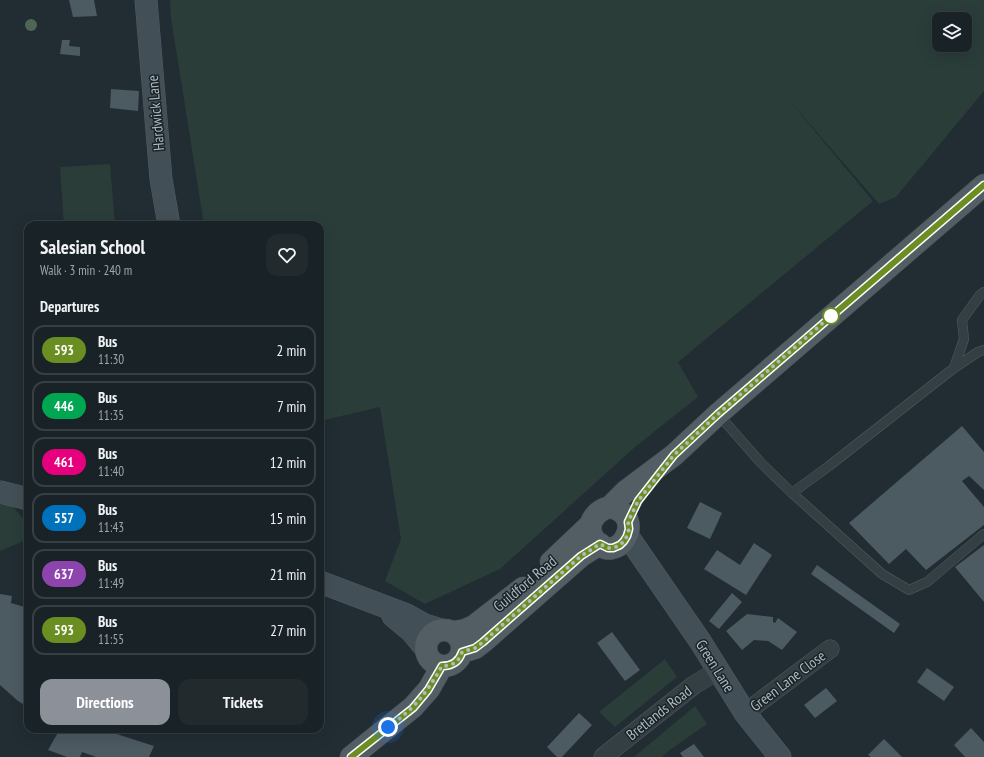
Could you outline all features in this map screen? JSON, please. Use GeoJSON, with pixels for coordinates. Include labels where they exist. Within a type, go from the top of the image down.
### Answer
{"type":"FeatureCollection","features":[{"type":"Feature","properties":{"kind":"main road","name":"Guildford Road"},"geometry":{"type":"LineString","coordinates":[[447,631],[465,630],[474,626],[514,595],[612,535],[620,510],[610,507],[626,491],[674,455],[718,414],[984,185]]}},
{"type":"Feature","properties":{"kind":"main road","name":"Guildford Road"},"geometry":{"type":"LineString","coordinates":[[462,652],[475,648],[483,642],[581,556],[612,535],[674,455]]}},
{"type":"Feature","properties":{"kind":"main road"},"geometry":{"type":"LineString","coordinates":[[351,757],[413,708],[428,690],[432,657],[427,642],[430,637],[437,631],[447,631],[459,636],[462,642],[462,652],[459,660],[454,664],[432,657]]}},
{"type":"Feature","properties":{"kind":"street","name":"Hardwick Lane"},"geometry":{"type":"LineString","coordinates":[[146,0],[161,178],[168,221]]}},
{"type":"Feature","properties":{"kind":"street"},"geometry":{"type":"LineString","coordinates":[[0,492],[24,498]]}},
{"type":"Feature","properties":{"kind":"street","name":"Green Lane"},"geometry":{"type":"LineString","coordinates":[[612,535],[653,574],[700,641],[717,671],[745,713],[780,757]]}},
{"type":"Feature","properties":{"kind":"street"},"geometry":{"type":"LineString","coordinates":[[324,584],[407,615],[426,625],[447,631]]}},
{"type":"Feature","properties":{"kind":"street"},"geometry":{"type":"LineString","coordinates":[[381,606],[411,631],[432,657]]}},
{"type":"Feature","properties":{"kind":"street","name":"Green Lane Close"},"geometry":{"type":"LineString","coordinates":[[745,713],[830,649]]}},
{"type":"Feature","properties":{"kind":"street","name":"Bretlands Road"},"geometry":{"type":"LineString","coordinates":[[603,757],[694,685],[717,671]]}},
{"type":"Feature","properties":{"kind":"lane"},"geometry":{"type":"LineString","coordinates":[[954,368],[964,339],[962,320],[980,295],[984,292]]}},
{"type":"Feature","properties":{"kind":"lane"},"geometry":{"type":"LineString","coordinates":[[792,493],[829,466],[954,368],[978,352],[984,350]]}},
{"type":"Feature","properties":{"kind":"lane"},"geometry":{"type":"LineString","coordinates":[[718,414],[761,463],[792,493],[882,574],[909,590],[928,582],[984,534]]}},
{"type":"Feature","properties":{"kind":"green space"},"geometry":{"type":"Polygon","coordinates":[[[170,0],[984,0],[984,91],[896,197],[879,204],[789,100],[873,201],[678,362],[698,397],[635,447],[500,569],[425,604],[385,581],[401,539],[380,407],[324,420],[324,221],[203,221],[171,18],[170,0]]]}},
{"type":"Feature","properties":{"kind":"green space"},"geometry":{"type":"Polygon","coordinates":[[[110,164],[115,221],[64,221],[60,167],[110,164]]]}},
{"type":"Feature","properties":{"kind":"green space"},"geometry":{"type":"Polygon","coordinates":[[[0,492],[24,519],[24,541],[0,551],[0,492]]]}},
{"type":"Feature","properties":{"kind":"green space"},"geometry":{"type":"Polygon","coordinates":[[[665,659],[677,677],[615,727],[599,712],[665,659]]]}},
{"type":"Feature","properties":{"kind":"green space"},"geometry":{"type":"Polygon","coordinates":[[[695,706],[707,724],[662,757],[634,757],[695,706]]]}},
{"type":"Feature","properties":{"kind":"building"},"geometry":{"type":"Polygon","coordinates":[[[69,0],[94,0],[97,16],[73,17],[69,0]]]}},
{"type":"Feature","properties":{"kind":"building"},"geometry":{"type":"Polygon","coordinates":[[[62,40],[70,40],[69,46],[80,47],[80,56],[60,54],[62,40]]]}},
{"type":"Feature","properties":{"kind":"building"},"geometry":{"type":"Polygon","coordinates":[[[111,89],[139,91],[138,111],[110,108],[111,89]]]}},
{"type":"Feature","properties":{"kind":"building"},"geometry":{"type":"Polygon","coordinates":[[[962,426],[984,452],[984,490],[969,476],[962,481],[984,507],[984,525],[926,570],[906,549],[889,564],[849,523],[962,426]]]}},
{"type":"Feature","properties":{"kind":"building"},"geometry":{"type":"Polygon","coordinates":[[[700,502],[722,513],[710,539],[687,528],[700,502]]]}},
{"type":"Feature","properties":{"kind":"building"},"geometry":{"type":"Polygon","coordinates":[[[754,543],[772,555],[746,595],[704,569],[717,550],[740,565],[754,543]]]}},
{"type":"Feature","properties":{"kind":"building"},"geometry":{"type":"Polygon","coordinates":[[[984,545],[984,602],[955,567],[984,545]]]}},
{"type":"Feature","properties":{"kind":"building"},"geometry":{"type":"Polygon","coordinates":[[[817,565],[900,624],[894,633],[811,574],[817,565]]]}},
{"type":"Feature","properties":{"kind":"building"},"geometry":{"type":"Polygon","coordinates":[[[732,593],[742,602],[719,629],[709,621],[732,593]]]}},
{"type":"Feature","properties":{"kind":"building"},"geometry":{"type":"Polygon","coordinates":[[[0,594],[12,596],[11,603],[24,607],[24,705],[0,685],[0,594]]]}},
{"type":"Feature","properties":{"kind":"building"},"geometry":{"type":"Polygon","coordinates":[[[747,614],[773,617],[773,622],[775,623],[778,618],[797,632],[782,650],[768,641],[754,640],[742,650],[726,631],[747,614]]]}},
{"type":"Feature","properties":{"kind":"building"},"geometry":{"type":"Polygon","coordinates":[[[612,632],[640,670],[625,681],[597,643],[612,632]]]}},
{"type":"Feature","properties":{"kind":"building"},"geometry":{"type":"Polygon","coordinates":[[[927,668],[954,687],[944,701],[917,682],[927,668]]]}},
{"type":"Feature","properties":{"kind":"building"},"geometry":{"type":"Polygon","coordinates":[[[826,688],[837,701],[815,718],[804,705],[826,688]]]}},
{"type":"Feature","properties":{"kind":"building"},"geometry":{"type":"Polygon","coordinates":[[[579,713],[592,725],[562,757],[557,757],[547,747],[579,713]]]}},
{"type":"Feature","properties":{"kind":"building"},"geometry":{"type":"Polygon","coordinates":[[[971,728],[984,742],[984,757],[965,757],[954,745],[971,728]]]}},
{"type":"Feature","properties":{"kind":"building"},"geometry":{"type":"Polygon","coordinates":[[[58,733],[113,733],[154,746],[149,757],[96,757],[82,752],[80,757],[67,757],[48,750],[58,733]]]}},
{"type":"Feature","properties":{"kind":"building"},"geometry":{"type":"Polygon","coordinates":[[[884,739],[902,757],[871,757],[868,755],[884,739]]]}},
{"type":"Feature","properties":{"kind":"building"},"geometry":{"type":"Polygon","coordinates":[[[694,744],[704,757],[683,757],[680,753],[694,744]]]}},
{"type":"Feature","properties":{"kind":"bus line","name":"593"},"geometry":{"type":"LineString","coordinates":[[351,757],[413,708],[428,690],[442,666],[454,664],[459,660],[462,652],[475,648],[483,642],[548,583],[581,556],[600,544],[603,547],[608,548],[613,548],[620,545],[627,536],[629,529],[628,522],[638,501],[674,455],[718,414],[828,318],[984,185]]}},
{"type":"Feature","properties":{"kind":"route"},"geometry":{"type":"LineString","coordinates":[[388,727],[413,708],[428,690],[442,666],[454,664],[459,660],[462,652],[475,648],[483,642],[548,583],[581,556],[600,544],[603,547],[608,548],[613,548],[620,545],[627,536],[629,529],[628,522],[638,501],[674,455],[718,414],[831,316]]}}]}
